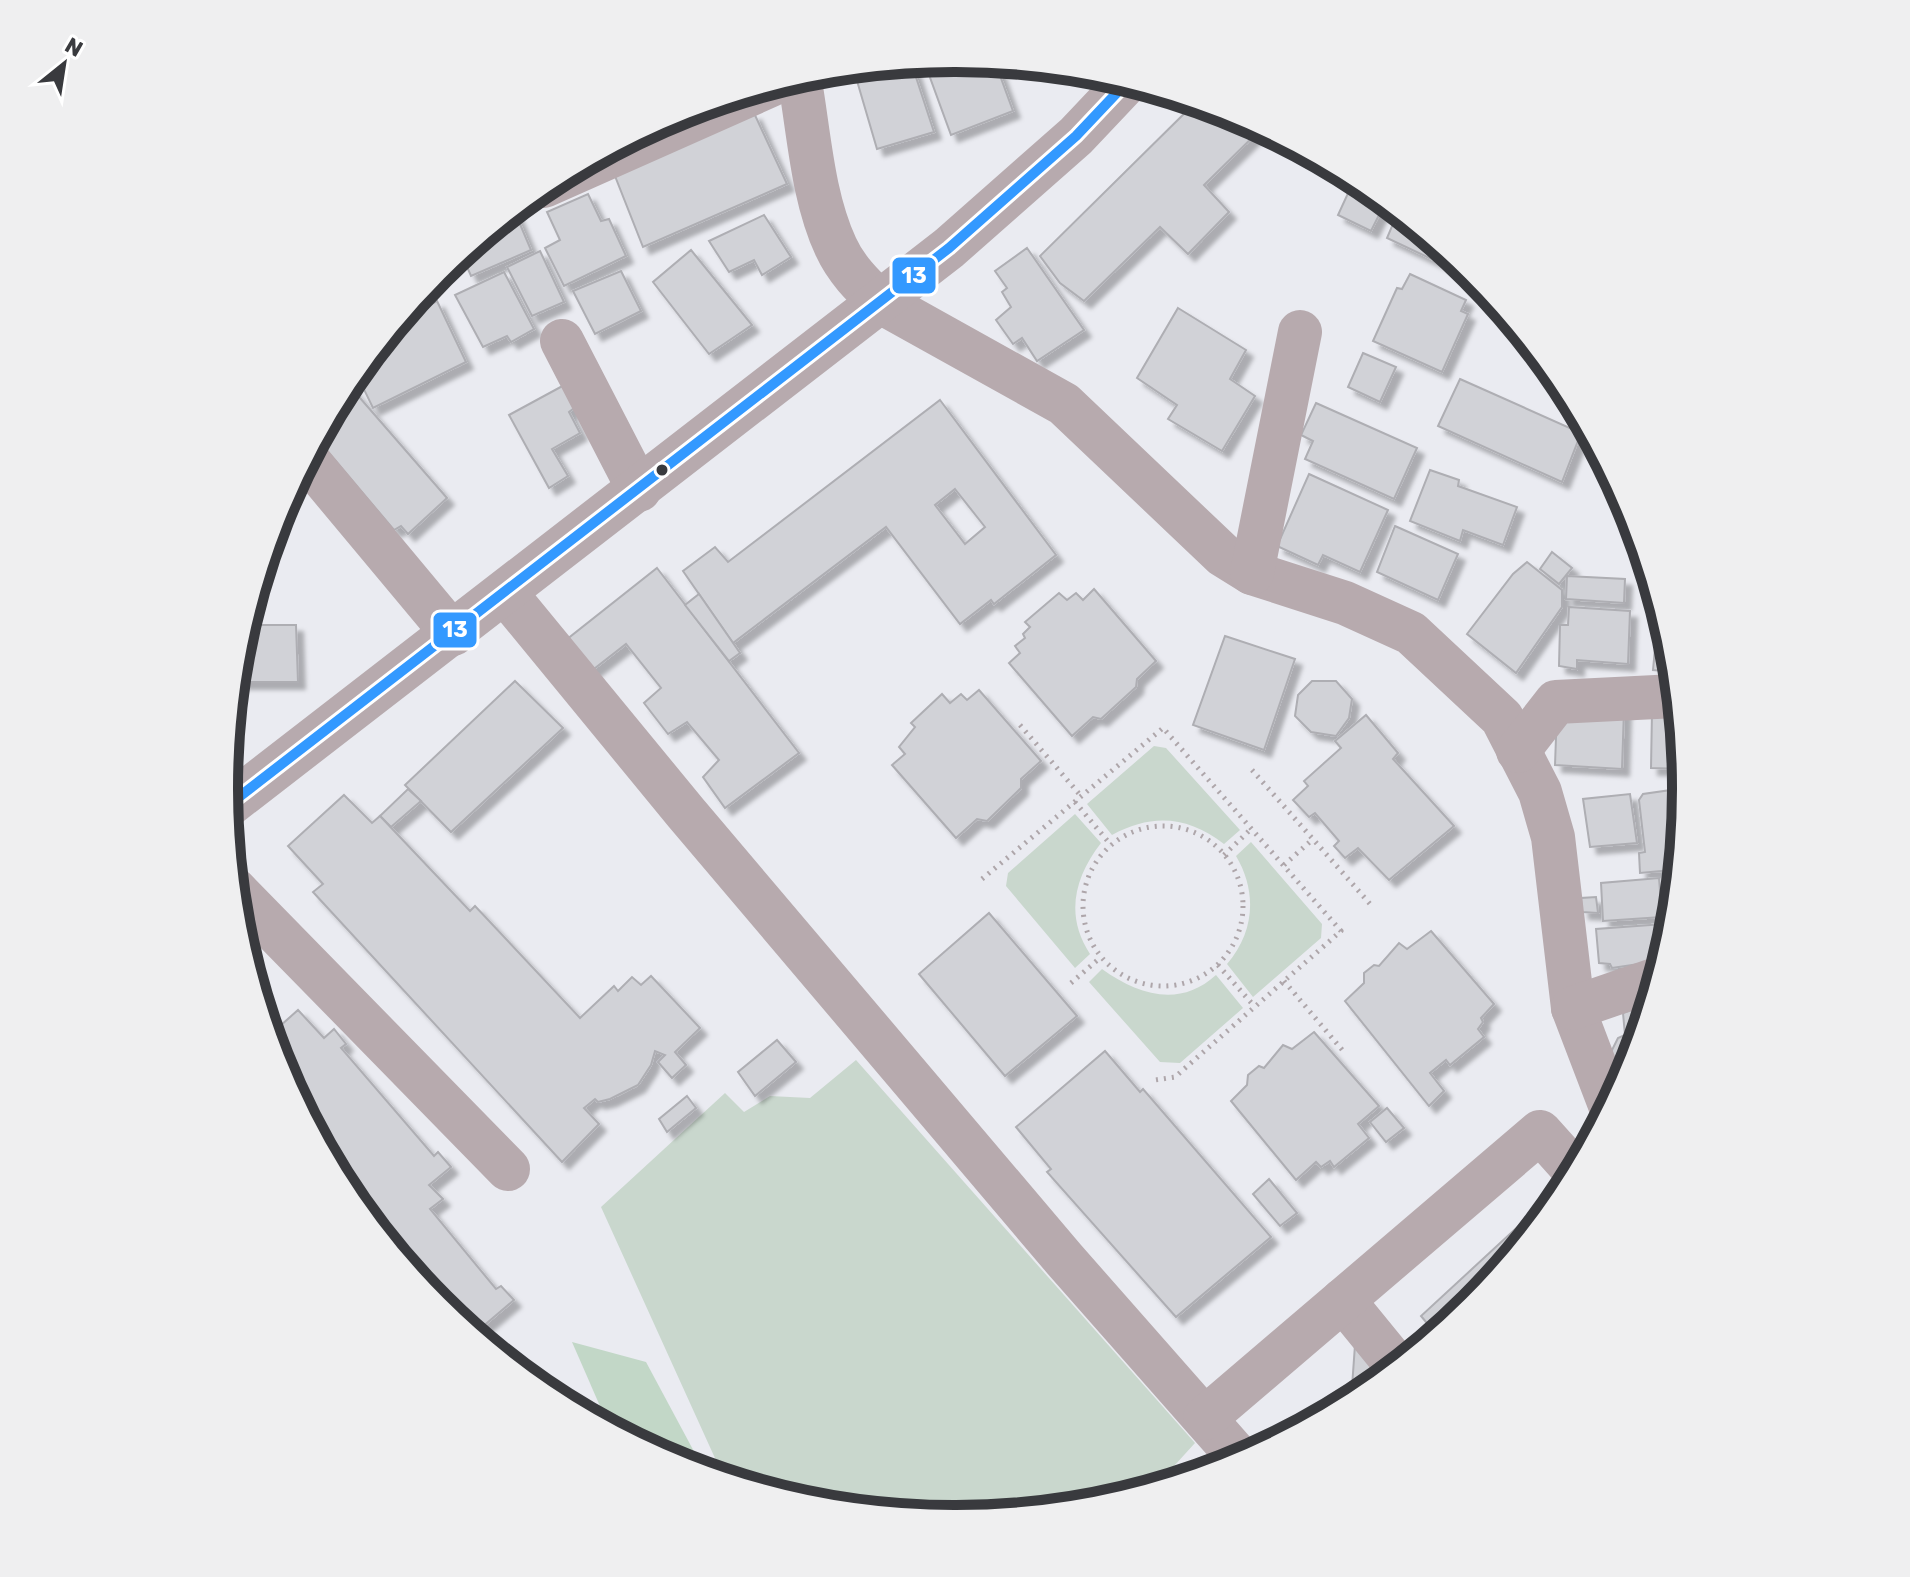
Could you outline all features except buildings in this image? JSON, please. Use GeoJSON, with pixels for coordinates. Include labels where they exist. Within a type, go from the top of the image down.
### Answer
{"type":"FeatureCollection","features":[{"type":"Feature","properties":{"kind":"street"},"geometry":{"type":"LineString","coordinates":[[801,89],[819,190],[835,247],[854,276],[879,301],[1064,404],[1223,555],[1252,573],[1345,603],[1411,633],[1502,718],[1540,792],[1553,837],[1573,1008],[1605,1091]]}},
{"type":"Feature","properties":{"kind":"street"},"geometry":{"type":"LineString","coordinates":[[238,798],[506,594],[949,248],[1037,172],[1118,91]]}},
{"type":"Feature","properties":{"kind":"street"},"geometry":{"type":"LineString","coordinates":[[1252,573],[1300,332]]}},
{"type":"Feature","properties":{"kind":"street"},"geometry":{"type":"LineString","coordinates":[[562,341],[639,490]]}},
{"type":"Feature","properties":{"kind":"street"},"geometry":{"type":"LineString","coordinates":[[314,468],[453,634]]}},
{"type":"Feature","properties":{"kind":"street"},"geometry":{"type":"LineString","coordinates":[[506,594],[686,813],[1064,1259],[1231,1449]]}},
{"type":"Feature","properties":{"kind":"street"},"geometry":{"type":"LineString","coordinates":[[1518,751],[1556,702],[1665,697]]}},
{"type":"Feature","properties":{"kind":"street"},"geometry":{"type":"LineString","coordinates":[[248,904],[508,1169]]}},
{"type":"Feature","properties":{"kind":"street"},"geometry":{"type":"LineString","coordinates":[[1573,1008],[1644,983]]}},
{"type":"Feature","properties":{"kind":"street"},"geometry":{"type":"LineString","coordinates":[[1205,1418],[1540,1132],[1567,1162]]}},
{"type":"Feature","properties":{"kind":"street"},"geometry":{"type":"LineString","coordinates":[[1343,1300],[1390,1358]]}},
{"type":"Feature","properties":{"kind":"path"},"geometry":{"type":"LineString","coordinates":[[1020,725],[1081,796]]}},
{"type":"Feature","properties":{"kind":"path"},"geometry":{"type":"LineString","coordinates":[[982,879],[1163,728],[1341,931],[1175,1077],[1155,1080]]}},
{"type":"Feature","properties":{"kind":"path"},"geometry":{"type":"LineString","coordinates":[[1252,770],[1371,905]]}},
{"type":"Feature","properties":{"kind":"path"},"geometry":{"type":"LineString","coordinates":[[1075,802],[1111,845]]}},
{"type":"Feature","properties":{"kind":"path"},"geometry":{"type":"LineString","coordinates":[[1165,825],[1192,831],[1224,855],[1232,865],[1242,890],[1243,916],[1235,942],[1218,965],[1198,979],[1172,986],[1145,984],[1121,975],[1101,957],[1087,935],[1082,909],[1085,883],[1097,859],[1111,845],[1139,829],[1165,825]]}},
{"type":"Feature","properties":{"kind":"path"},"geometry":{"type":"LineString","coordinates":[[1224,855],[1251,829]]}},
{"type":"Feature","properties":{"kind":"path"},"geometry":{"type":"LineString","coordinates":[[1283,865],[1313,839]]}},
{"type":"Feature","properties":{"kind":"path"},"geometry":{"type":"LineString","coordinates":[[1071,983],[1101,957]]}},
{"type":"Feature","properties":{"kind":"path"},"geometry":{"type":"LineString","coordinates":[[1218,965],[1255,1007]]}},
{"type":"Feature","properties":{"kind":"path"},"geometry":{"type":"LineString","coordinates":[[1284,981],[1344,1052]]}},
{"type":"Feature","properties":{"kind":"shaded area"},"geometry":{"type":"Polygon","coordinates":[[[1154,746],[1166,748],[1240,830],[1224,844],[1197,828],[1170,821],[1141,823],[1112,835],[1087,804],[1154,746]]]}},
{"type":"Feature","properties":{"kind":"shaded area"},"geometry":{"type":"Polygon","coordinates":[[[1075,814],[1101,843],[1084,870],[1076,897],[1077,926],[1090,954],[1075,968],[1006,886],[1008,873],[1075,814]]]}},
{"type":"Feature","properties":{"kind":"shaded area"},"geometry":{"type":"Polygon","coordinates":[[[1251,842],[1322,924],[1321,938],[1253,997],[1227,964],[1248,925],[1250,897],[1243,869],[1236,856],[1251,842]]]}},
{"type":"Feature","properties":{"kind":"shaded area"},"geometry":{"type":"Polygon","coordinates":[[[1102,969],[1130,986],[1159,994],[1188,992],[1216,975],[1243,1008],[1180,1063],[1160,1062],[1089,982],[1102,969]]]}},
{"type":"Feature","properties":{"kind":"shaded area"},"geometry":{"type":"Polygon","coordinates":[[[856,1060],[1195,1443],[1168,1472],[1049,1499],[955,1505],[861,1499],[770,1481],[718,1464],[601,1207],[725,1093],[744,1112],[770,1096],[810,1098],[856,1060]]]}},
{"type":"Feature","properties":{"kind":"green space"},"geometry":{"type":"Polygon","coordinates":[[[572,1342],[646,1362],[696,1456],[638,1431],[603,1412],[572,1342]]]}},
{"type":"Feature","properties":{"kind":"transit line","name":"13"},"geometry":{"type":"LineString","coordinates":[[238,797],[949,248],[1076,136],[1118,91]]}}]}
